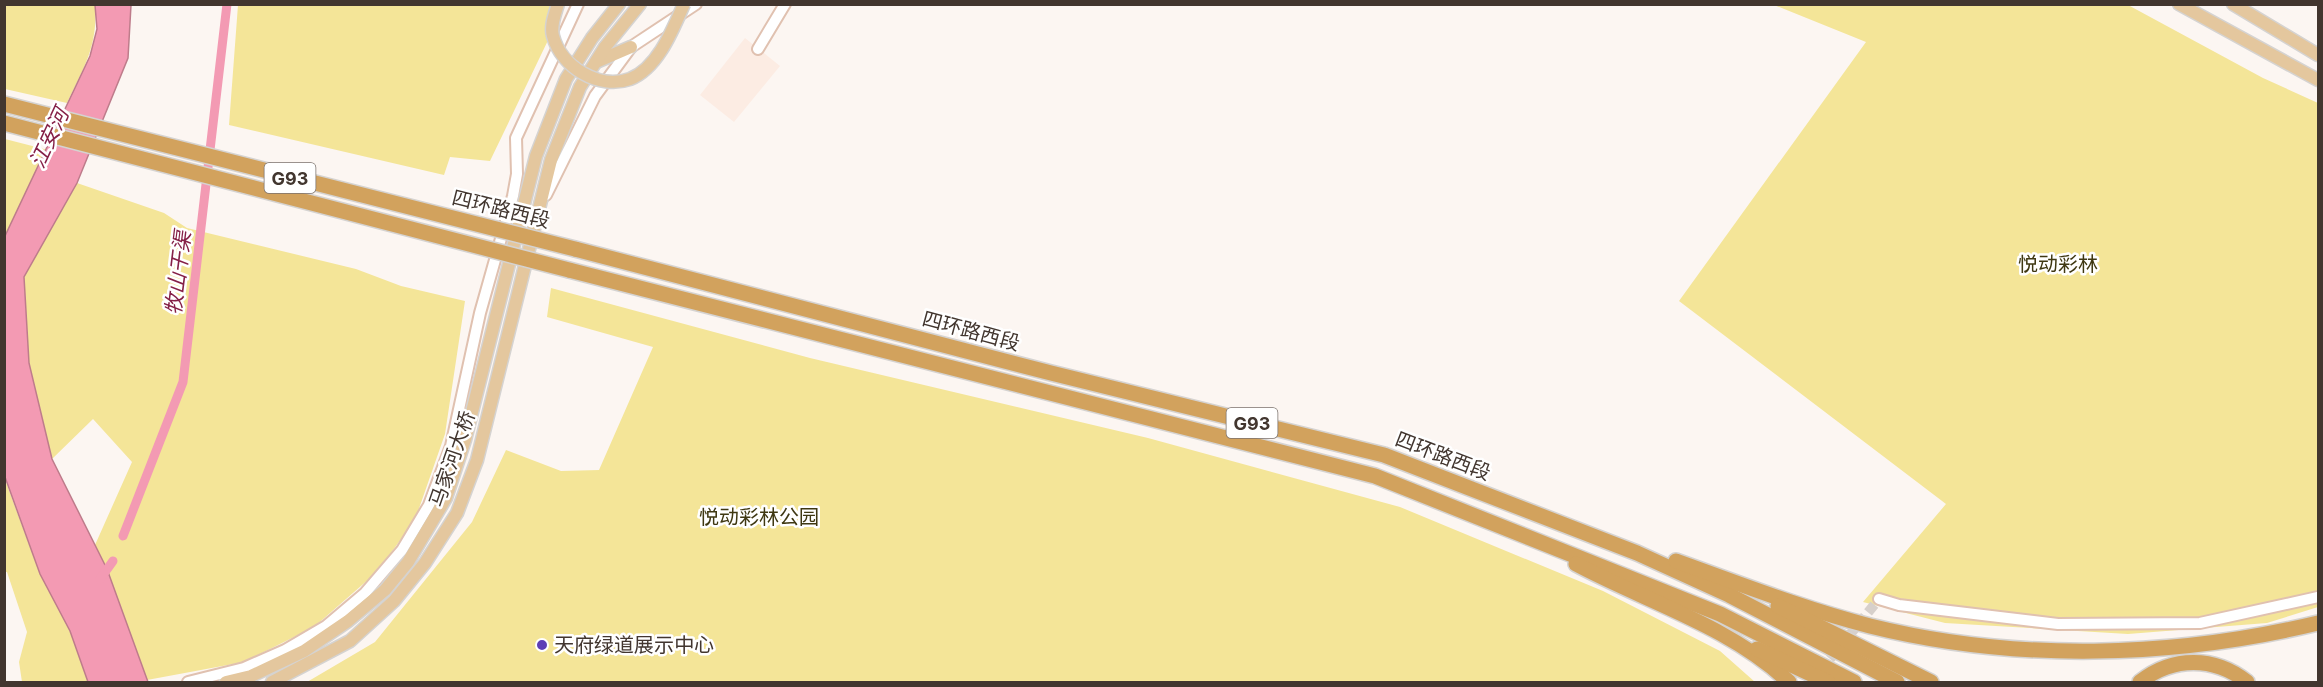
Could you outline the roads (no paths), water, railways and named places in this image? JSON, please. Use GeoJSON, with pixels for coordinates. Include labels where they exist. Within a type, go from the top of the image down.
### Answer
{"type":"FeatureCollection","features":[{"type":"Feature","properties":{"kind":"highway","name":"四环路西段"},"geometry":{"type":"LineString","coordinates":[[4,104],[1051,373],[1384,455],[1636,553],[1729,595],[1897,682]]}},
{"type":"Feature","properties":{"kind":"highway","name":"四环路西段"},"geometry":{"type":"LineString","coordinates":[[4,123],[1375,476],[1720,614],[1854,682]]}},
{"type":"Feature","properties":{"kind":"highway"},"geometry":{"type":"LineString","coordinates":[[1524,536],[1609,581],[1828,682]]}},
{"type":"Feature","properties":{"kind":"highway"},"geometry":{"type":"LineString","coordinates":[[1636,553],[1662,556],[1802,606],[1869,626],[1924,637],[2018,649],[2078,651],[2181,646],[2266,635],[2319,623]]}},
{"type":"Feature","properties":{"kind":"highway"},"geometry":{"type":"LineString","coordinates":[[1699,569],[1930,682]]}},
{"type":"Feature","properties":{"kind":"highway"},"geometry":{"type":"LineString","coordinates":[[1695,619],[1763,661],[1789,682]]}},
{"type":"Feature","properties":{"kind":"highway"},"geometry":{"type":"LineString","coordinates":[[2140,682],[2158,670],[2195,662],[2218,665],[2247,682]]}},
{"type":"Feature","properties":{"kind":"main road"},"geometry":{"type":"LineString","coordinates":[[558,4],[552,22],[552,36],[564,60],[590,77],[609,82],[630,78],[647,68],[664,44],[684,4]]}},
{"type":"Feature","properties":{"kind":"main road"},"geometry":{"type":"LineString","coordinates":[[226,682],[251,676],[304,651],[348,621],[386,590],[408,562],[446,498],[465,441],[536,156],[566,79],[592,38],[619,4]]}},
{"type":"Feature","properties":{"kind":"main road","name":"马家河大桥"},"geometry":{"type":"LineString","coordinates":[[272,682],[350,641],[394,601],[425,563],[457,513],[477,460],[551,160],[580,87],[640,4]]}},
{"type":"Feature","properties":{"kind":"main road"},"geometry":{"type":"LineString","coordinates":[[2179,4],[2319,80]]}},
{"type":"Feature","properties":{"kind":"main road"},"geometry":{"type":"LineString","coordinates":[[2233,4],[2319,55]]}},
{"type":"Feature","properties":{"kind":"main road"},"geometry":{"type":"LineString","coordinates":[[596,62],[632,47]]}},
{"type":"Feature","properties":{"kind":"street"},"geometry":{"type":"LineString","coordinates":[[188,682],[244,668],[285,650],[326,626],[365,593],[402,550],[429,505],[451,446],[480,313],[513,196],[517,174],[516,138],[578,4]]}},
{"type":"Feature","properties":{"kind":"street"},"geometry":{"type":"LineString","coordinates":[[540,206],[595,96],[632,47],[696,4]]}},
{"type":"Feature","properties":{"kind":"street"},"geometry":{"type":"LineString","coordinates":[[758,48],[785,4]]}},
{"type":"Feature","properties":{"kind":"street"},"geometry":{"type":"LineString","coordinates":[[1879,599],[1899,605],[2070,624],[2200,623],[2319,597]]}},
{"type":"Feature","properties":{"kind":"waterway","name":"牧山干渠"},"geometry":{"type":"LineString","coordinates":[[123,536],[183,382],[227,4]]}},
{"type":"Feature","properties":{"kind":"waterway","name":"牧山干渠"},"geometry":{"type":"LineString","coordinates":[[100,579],[113,561]]}},
{"type":"Feature","properties":{"kind":"tunnel"},"geometry":{"type":"LineString","coordinates":[[1811,682],[1879,599]]}},
{"type":"Feature","properties":{"kind":"place","name":"天府绿道展示中心"},"geometry":{"type":"Point","coordinates":[542,645]}},
{"type":"Feature","properties":{"kind":"water label","name":"江安河"},"geometry":{"type":"Point","coordinates":[49,138]}},
{"type":"Feature","properties":{"kind":"park label","name":"悦动彩林"},"geometry":{"type":"Point","coordinates":[2058,264]}},
{"type":"Feature","properties":{"kind":"park label","name":"悦动彩林公园"},"geometry":{"type":"Point","coordinates":[759,517]}}]}
